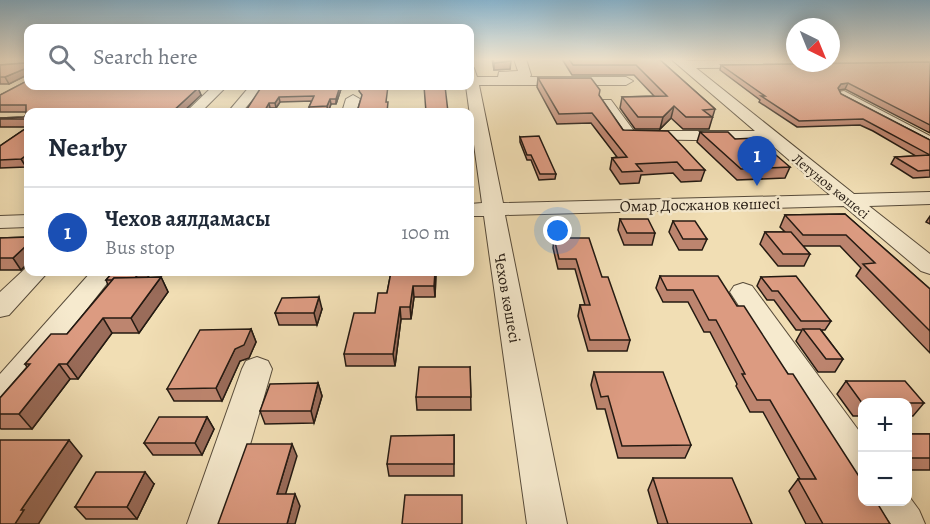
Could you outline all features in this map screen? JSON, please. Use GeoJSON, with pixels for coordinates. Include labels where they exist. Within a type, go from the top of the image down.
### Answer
{"type":"FeatureCollection","features":[{"type":"Feature","properties":{"kind":"street","name":"Летунов көшесі"},"geometry":{"type":"LineString","coordinates":[[707,83],[930,266]]}},
{"type":"Feature","properties":{"kind":"street"},"geometry":{"type":"LineString","coordinates":[[198,108],[216,90]]}},
{"type":"Feature","properties":{"kind":"street"},"geometry":{"type":"LineString","coordinates":[[238,108],[254,90]]}},
{"type":"Feature","properties":{"kind":"street","name":"Чехов көшесі"},"geometry":{"type":"LineString","coordinates":[[471,90],[473,108]]}},
{"type":"Feature","properties":{"kind":"street"},"geometry":{"type":"LineString","coordinates":[[844,95],[930,143]]}},
{"type":"Feature","properties":{"kind":"street"},"geometry":{"type":"LineString","coordinates":[[606,103],[629,136],[770,136]]}},
{"type":"Feature","properties":{"kind":"street","name":"Чехов көшесі"},"geometry":{"type":"LineString","coordinates":[[474,125],[481,210],[547,524]]}},
{"type":"Feature","properties":{"kind":"street","name":"Омар Досжанов көшесі"},"geometry":{"type":"LineString","coordinates":[[481,210],[930,198]]}},
{"type":"Feature","properties":{"kind":"street"},"geometry":{"type":"LineString","coordinates":[[0,222],[24,221]]}},
{"type":"Feature","properties":{"kind":"street"},"geometry":{"type":"LineString","coordinates":[[0,308],[32,276]]}},
{"type":"Feature","properties":{"kind":"street"},"geometry":{"type":"LineString","coordinates":[[0,396],[101,276]]}},
{"type":"Feature","properties":{"kind":"street"},"geometry":{"type":"LineString","coordinates":[[743,292],[858,457]]}},
{"type":"Feature","properties":{"kind":"street"},"geometry":{"type":"LineString","coordinates":[[207,524],[257,369]]}},
{"type":"Feature","properties":{"kind":"street"},"geometry":{"type":"LineString","coordinates":[[892,506],[905,524]]}},
{"type":"Feature","properties":{"kind":"building"},"geometry":{"type":"Polygon","coordinates":[[[22,83],[24,83],[24,90],[196,90],[176,108],[26,108],[26,105],[0,105],[0,95],[22,83]]]}},
{"type":"Feature","properties":{"kind":"building"},"geometry":{"type":"Polygon","coordinates":[[[541,83],[595,83],[600,90],[599,95],[623,130],[668,131],[705,170],[684,170],[677,162],[636,164],[642,171],[622,172],[612,158],[627,157],[592,113],[559,114],[541,83]]]}},
{"type":"Feature","properties":{"kind":"building"},"geometry":{"type":"Polygon","coordinates":[[[654,83],[686,83],[715,109],[703,110],[712,117],[686,117],[674,106],[663,117],[638,117],[622,97],[667,96],[654,83]]]}},
{"type":"Feature","properties":{"kind":"building"},"geometry":{"type":"Polygon","coordinates":[[[747,83],[845,83],[838,88],[841,94],[930,140],[930,155],[863,119],[799,121],[761,96],[765,96],[747,83]]]}},
{"type":"Feature","properties":{"kind":"building"},"geometry":{"type":"Polygon","coordinates":[[[849,83],[930,83],[930,125],[849,83]]]}},
{"type":"Feature","properties":{"kind":"building"},"geometry":{"type":"Polygon","coordinates":[[[259,90],[339,90],[336,99],[330,99],[327,106],[309,107],[314,96],[279,97],[275,103],[269,103],[266,108],[248,108],[259,90]]]}},
{"type":"Feature","properties":{"kind":"building"},"geometry":{"type":"Polygon","coordinates":[[[388,90],[387,108],[358,108],[362,95],[359,91],[388,90]]]}},
{"type":"Feature","properties":{"kind":"building"},"geometry":{"type":"Polygon","coordinates":[[[424,90],[445,90],[448,108],[426,108],[424,90]]]}},
{"type":"Feature","properties":{"kind":"building"},"geometry":{"type":"Polygon","coordinates":[[[24,117],[24,119],[0,119],[24,117]]]}},
{"type":"Feature","properties":{"kind":"building"},"geometry":{"type":"Polygon","coordinates":[[[24,130],[24,157],[21,159],[0,160],[0,146],[24,130]]]}},
{"type":"Feature","properties":{"kind":"building"},"geometry":{"type":"Polygon","coordinates":[[[700,132],[728,132],[735,139],[756,138],[790,167],[741,169],[700,132]]]}},
{"type":"Feature","properties":{"kind":"building"},"geometry":{"type":"Polygon","coordinates":[[[539,136],[556,174],[540,174],[531,155],[527,155],[520,137],[539,136]]]}},
{"type":"Feature","properties":{"kind":"building"},"geometry":{"type":"Polygon","coordinates":[[[930,155],[930,170],[918,171],[895,157],[930,155]]]}},
{"type":"Feature","properties":{"kind":"building"},"geometry":{"type":"Polygon","coordinates":[[[845,214],[930,289],[930,331],[863,264],[875,263],[846,235],[803,235],[785,215],[845,214]]]}},
{"type":"Feature","properties":{"kind":"building"},"geometry":{"type":"Polygon","coordinates":[[[620,219],[648,219],[655,233],[627,233],[620,219]]]}},
{"type":"Feature","properties":{"kind":"building"},"geometry":{"type":"Polygon","coordinates":[[[673,221],[695,221],[707,239],[683,239],[673,221]]]}},
{"type":"Feature","properties":{"kind":"building"},"geometry":{"type":"Polygon","coordinates":[[[765,232],[791,232],[810,254],[783,254],[765,232]]]}},
{"type":"Feature","properties":{"kind":"building"},"geometry":{"type":"Polygon","coordinates":[[[24,237],[24,248],[13,258],[0,258],[0,238],[24,237]]]}},
{"type":"Feature","properties":{"kind":"building"},"geometry":{"type":"Polygon","coordinates":[[[554,238],[589,238],[602,277],[608,277],[630,340],[590,340],[580,305],[590,305],[576,259],[559,259],[554,238]]]}},
{"type":"Feature","properties":{"kind":"building"},"geometry":{"type":"Polygon","coordinates":[[[110,276],[137,276],[135,278],[106,280],[110,276]]]}},
{"type":"Feature","properties":{"kind":"building"},"geometry":{"type":"Polygon","coordinates":[[[390,276],[435,276],[434,286],[413,286],[410,307],[400,307],[393,354],[344,354],[354,313],[375,313],[378,293],[387,293],[390,276]]]}},
{"type":"Feature","properties":{"kind":"building"},"geometry":{"type":"Polygon","coordinates":[[[660,276],[718,276],[737,306],[744,306],[788,374],[793,374],[858,475],[858,506],[879,506],[890,524],[823,524],[798,479],[816,479],[770,400],[757,400],[716,320],[709,320],[693,290],[667,290],[660,276]]]}},
{"type":"Feature","properties":{"kind":"building"},"geometry":{"type":"Polygon","coordinates":[[[796,276],[831,321],[801,321],[778,291],[772,291],[761,277],[796,276]]]}},
{"type":"Feature","properties":{"kind":"building"},"geometry":{"type":"Polygon","coordinates":[[[161,277],[131,318],[103,318],[67,364],[59,364],[19,414],[0,414],[0,398],[30,364],[25,364],[51,334],[67,334],[114,278],[161,277]]]}},
{"type":"Feature","properties":{"kind":"building"},"geometry":{"type":"Polygon","coordinates":[[[319,297],[314,313],[275,313],[282,298],[319,297]]]}},
{"type":"Feature","properties":{"kind":"building"},"geometry":{"type":"Polygon","coordinates":[[[251,329],[244,345],[235,349],[216,388],[167,389],[200,330],[251,329]]]}},
{"type":"Feature","properties":{"kind":"building"},"geometry":{"type":"Polygon","coordinates":[[[803,329],[820,329],[843,359],[826,359],[803,329]]]}},
{"type":"Feature","properties":{"kind":"building"},"geometry":{"type":"Polygon","coordinates":[[[419,367],[470,367],[471,397],[416,397],[419,367]]]}},
{"type":"Feature","properties":{"kind":"building"},"geometry":{"type":"Polygon","coordinates":[[[594,372],[663,372],[691,445],[622,446],[608,396],[601,397],[594,372]]]}},
{"type":"Feature","properties":{"kind":"building"},"geometry":{"type":"Polygon","coordinates":[[[846,381],[905,381],[924,403],[912,403],[912,398],[858,398],[846,381]]]}},
{"type":"Feature","properties":{"kind":"building"},"geometry":{"type":"Polygon","coordinates":[[[318,383],[311,411],[260,411],[270,384],[318,383]]]}},
{"type":"Feature","properties":{"kind":"building"},"geometry":{"type":"Polygon","coordinates":[[[159,417],[207,417],[195,443],[144,443],[159,417]]]}},
{"type":"Feature","properties":{"kind":"building"},"geometry":{"type":"Polygon","coordinates":[[[912,434],[930,434],[930,458],[912,458],[912,434]]]}},
{"type":"Feature","properties":{"kind":"building"},"geometry":{"type":"Polygon","coordinates":[[[454,435],[454,464],[387,464],[391,436],[454,435]]]}},
{"type":"Feature","properties":{"kind":"building"},"geometry":{"type":"Polygon","coordinates":[[[0,440],[69,440],[21,510],[24,510],[15,524],[0,524],[0,440]]]}},
{"type":"Feature","properties":{"kind":"building"},"geometry":{"type":"Polygon","coordinates":[[[247,444],[292,444],[277,494],[295,494],[287,524],[218,524],[247,444]]]}},
{"type":"Feature","properties":{"kind":"building"},"geometry":{"type":"Polygon","coordinates":[[[96,472],[145,472],[127,507],[75,507],[96,472]]]}},
{"type":"Feature","properties":{"kind":"building"},"geometry":{"type":"Polygon","coordinates":[[[653,478],[732,478],[752,524],[668,524],[653,478]]]}},
{"type":"Feature","properties":{"kind":"building"},"geometry":{"type":"Polygon","coordinates":[[[405,495],[462,495],[462,524],[402,524],[405,495]]]}},
{"type":"Feature","properties":{"kind":"place","name":"Чехов аялдамасы"},"geometry":{"type":"Point","coordinates":[757,186]}}]}
